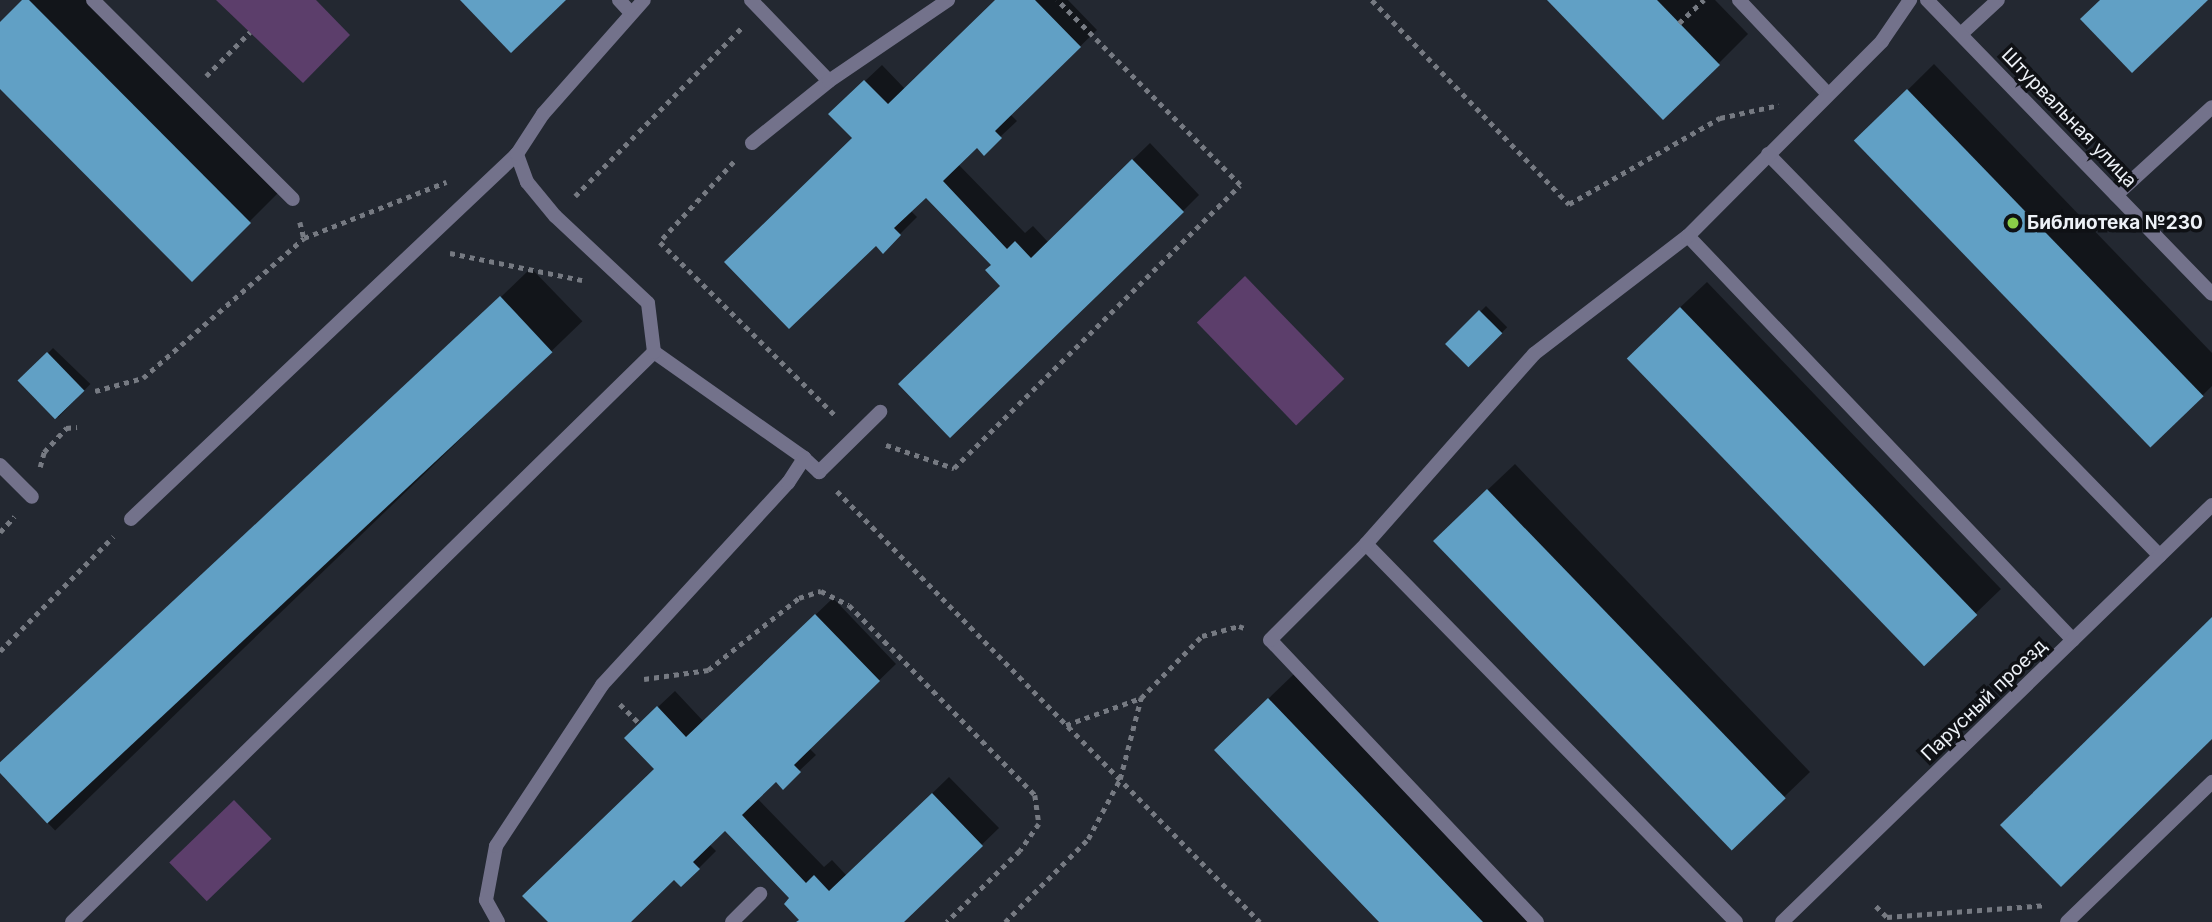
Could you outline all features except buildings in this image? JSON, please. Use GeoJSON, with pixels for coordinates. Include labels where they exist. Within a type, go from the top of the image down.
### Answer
{"type":"FeatureCollection","features":[{"type":"Feature","properties":{"kind":"street"},"geometry":{"type":"LineString","coordinates":[[93,0],[293,200]]}},
{"type":"Feature","properties":{"kind":"street"},"geometry":{"type":"LineString","coordinates":[[619,0],[631,13]]}},
{"type":"Feature","properties":{"kind":"street"},"geometry":{"type":"LineString","coordinates":[[131,519],[517,154],[542,114],[644,0]]}},
{"type":"Feature","properties":{"kind":"street"},"geometry":{"type":"LineString","coordinates":[[751,143],[830,81],[948,0]]}},
{"type":"Feature","properties":{"kind":"street"},"geometry":{"type":"LineString","coordinates":[[1739,0],[1828,94]]}},
{"type":"Feature","properties":{"kind":"street"},"geometry":{"type":"LineString","coordinates":[[1537,922],[1270,640],[1366,544],[1534,354],[1688,236],[1882,41],[1910,0]]}},
{"type":"Feature","properties":{"kind":"street","name":"Штурвальная улица"},"geometry":{"type":"LineString","coordinates":[[1927,0],[2212,294]]}},
{"type":"Feature","properties":{"kind":"street"},"geometry":{"type":"LineString","coordinates":[[1961,34],[1998,0]]}},
{"type":"Feature","properties":{"kind":"street"},"geometry":{"type":"LineString","coordinates":[[755,5],[830,81]]}},
{"type":"Feature","properties":{"kind":"street"},"geometry":{"type":"LineString","coordinates":[[2116,195],[2212,107]]}},
{"type":"Feature","properties":{"kind":"street"},"geometry":{"type":"LineString","coordinates":[[517,154],[527,182],[555,216],[648,303],[654,352],[804,458],[819,472],[880,412]]}},
{"type":"Feature","properties":{"kind":"street"},"geometry":{"type":"LineString","coordinates":[[1768,154],[2160,556]]}},
{"type":"Feature","properties":{"kind":"street"},"geometry":{"type":"LineString","coordinates":[[1688,236],[2073,640]]}},
{"type":"Feature","properties":{"kind":"street"},"geometry":{"type":"LineString","coordinates":[[72,922],[654,352]]}},
{"type":"Feature","properties":{"kind":"street"},"geometry":{"type":"LineString","coordinates":[[498,922],[486,900],[496,846],[602,685],[788,484],[804,458]]}},
{"type":"Feature","properties":{"kind":"street"},"geometry":{"type":"LineString","coordinates":[[0,465],[32,497]]}},
{"type":"Feature","properties":{"kind":"street","name":"Парусный проезд"},"geometry":{"type":"LineString","coordinates":[[1782,922],[2212,505]]}},
{"type":"Feature","properties":{"kind":"street"},"geometry":{"type":"LineString","coordinates":[[1366,544],[1736,922]]}},
{"type":"Feature","properties":{"kind":"street"},"geometry":{"type":"LineString","coordinates":[[2067,922],[2212,782]]}},
{"type":"Feature","properties":{"kind":"street"},"geometry":{"type":"LineString","coordinates":[[732,922],[760,894]]}},
{"type":"Feature","properties":{"kind":"path"},"geometry":{"type":"LineString","coordinates":[[751,143],[660,242],[856,435],[954,468],[1240,185],[1057,0]]}},
{"type":"Feature","properties":{"kind":"path"},"geometry":{"type":"LineString","coordinates":[[1372,0],[1569,204],[1720,118],[1828,94]]}},
{"type":"Feature","properties":{"kind":"path"},"geometry":{"type":"LineString","coordinates":[[1679,23],[1704,0]]}},
{"type":"Feature","properties":{"kind":"path"},"geometry":{"type":"LineString","coordinates":[[555,216],[755,5]]}},
{"type":"Feature","properties":{"kind":"path"},"geometry":{"type":"LineString","coordinates":[[188,95],[250,32]]}},
{"type":"Feature","properties":{"kind":"path"},"geometry":{"type":"LineString","coordinates":[[95,391],[143,378],[304,238],[454,179]]}},
{"type":"Feature","properties":{"kind":"path"},"geometry":{"type":"LineString","coordinates":[[419,247],[635,291]]}},
{"type":"Feature","properties":{"kind":"path"},"geometry":{"type":"LineString","coordinates":[[819,472],[1260,922]]}},
{"type":"Feature","properties":{"kind":"path"},"geometry":{"type":"LineString","coordinates":[[0,651],[131,519]]}},
{"type":"Feature","properties":{"kind":"path"},"geometry":{"type":"LineString","coordinates":[[602,685],[708,670],[799,598],[821,591],[849,605],[1035,795],[1039,824],[1020,851],[947,922]]}},
{"type":"Feature","properties":{"kind":"path"},"geometry":{"type":"LineString","coordinates":[[1066,725],[1141,698],[1202,636],[1240,626],[1270,640]]}},
{"type":"Feature","properties":{"kind":"path"},"geometry":{"type":"LineString","coordinates":[[1005,922],[1088,839],[1120,779],[1141,698]]}},
{"type":"Feature","properties":{"kind":"path"},"geometry":{"type":"LineString","coordinates":[[1876,906],[1887,920],[2071,902],[2079,911]]}},
{"type":"Feature","properties":{"kind":"shaded area"},"geometry":{"type":"Polygon","coordinates":[[[216,0],[316,0],[350,35],[303,83],[216,0]]]}},
{"type":"Feature","properties":{"kind":"shaded area"},"geometry":{"type":"Polygon","coordinates":[[[1245,276],[1344,379],[1296,425],[1197,323],[1245,276]]]}},
{"type":"Feature","properties":{"kind":"shaded area"},"geometry":{"type":"Polygon","coordinates":[[[234,800],[272,839],[207,901],[169,863],[234,800]]]}},
{"type":"Feature","properties":{"kind":"place","name":"Библиотека №230"},"geometry":{"type":"Point","coordinates":[2013,223]}}]}
